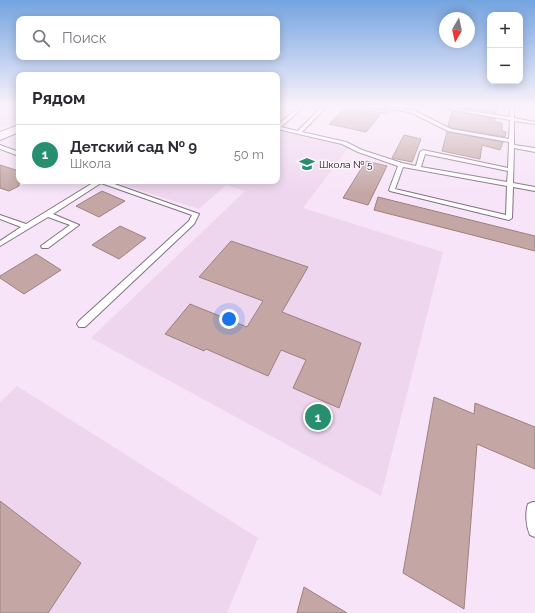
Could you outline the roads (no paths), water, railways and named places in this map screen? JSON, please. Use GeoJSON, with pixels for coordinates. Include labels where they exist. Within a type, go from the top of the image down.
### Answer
{"type":"FeatureCollection","features":[{"type":"Feature","properties":{"kind":"lane"},"geometry":{"type":"LineString","coordinates":[[311,136],[344,143],[360,151],[401,165],[535,189]]}},
{"type":"Feature","properties":{"kind":"lane"},"geometry":{"type":"LineString","coordinates":[[476,136],[535,150]]}},
{"type":"Feature","properties":{"kind":"lane"},"geometry":{"type":"LineString","coordinates":[[401,165],[392,190],[509,218],[511,136]]}},
{"type":"Feature","properties":{"kind":"lane"},"geometry":{"type":"LineString","coordinates":[[0,147],[16,153]]}},
{"type":"Feature","properties":{"kind":"lane"},"geometry":{"type":"LineString","coordinates":[[418,167],[423,152],[510,170]]}},
{"type":"Feature","properties":{"kind":"lane"},"geometry":{"type":"LineString","coordinates":[[0,244],[95,184]]}},
{"type":"Feature","properties":{"kind":"lane"},"geometry":{"type":"LineString","coordinates":[[82,324],[192,222],[196,214],[109,184]]}},
{"type":"Feature","properties":{"kind":"lane"},"geometry":{"type":"LineString","coordinates":[[45,246],[75,225],[47,214]]}},
{"type":"Feature","properties":{"kind":"lane"},"geometry":{"type":"LineString","coordinates":[[0,217],[27,227]]}},
{"type":"Feature","properties":{"kind":"lane"},"geometry":{"type":"LineString","coordinates":[[535,509],[535,530]]}},
{"type":"Feature","properties":{"kind":"place","name":"Школа № 5"},"geometry":{"type":"Point","coordinates":[307,164]}},
{"type":"Feature","properties":{"kind":"place","name":"Детский сад № 9"},"geometry":{"type":"Point","coordinates":[318,417]}}]}
